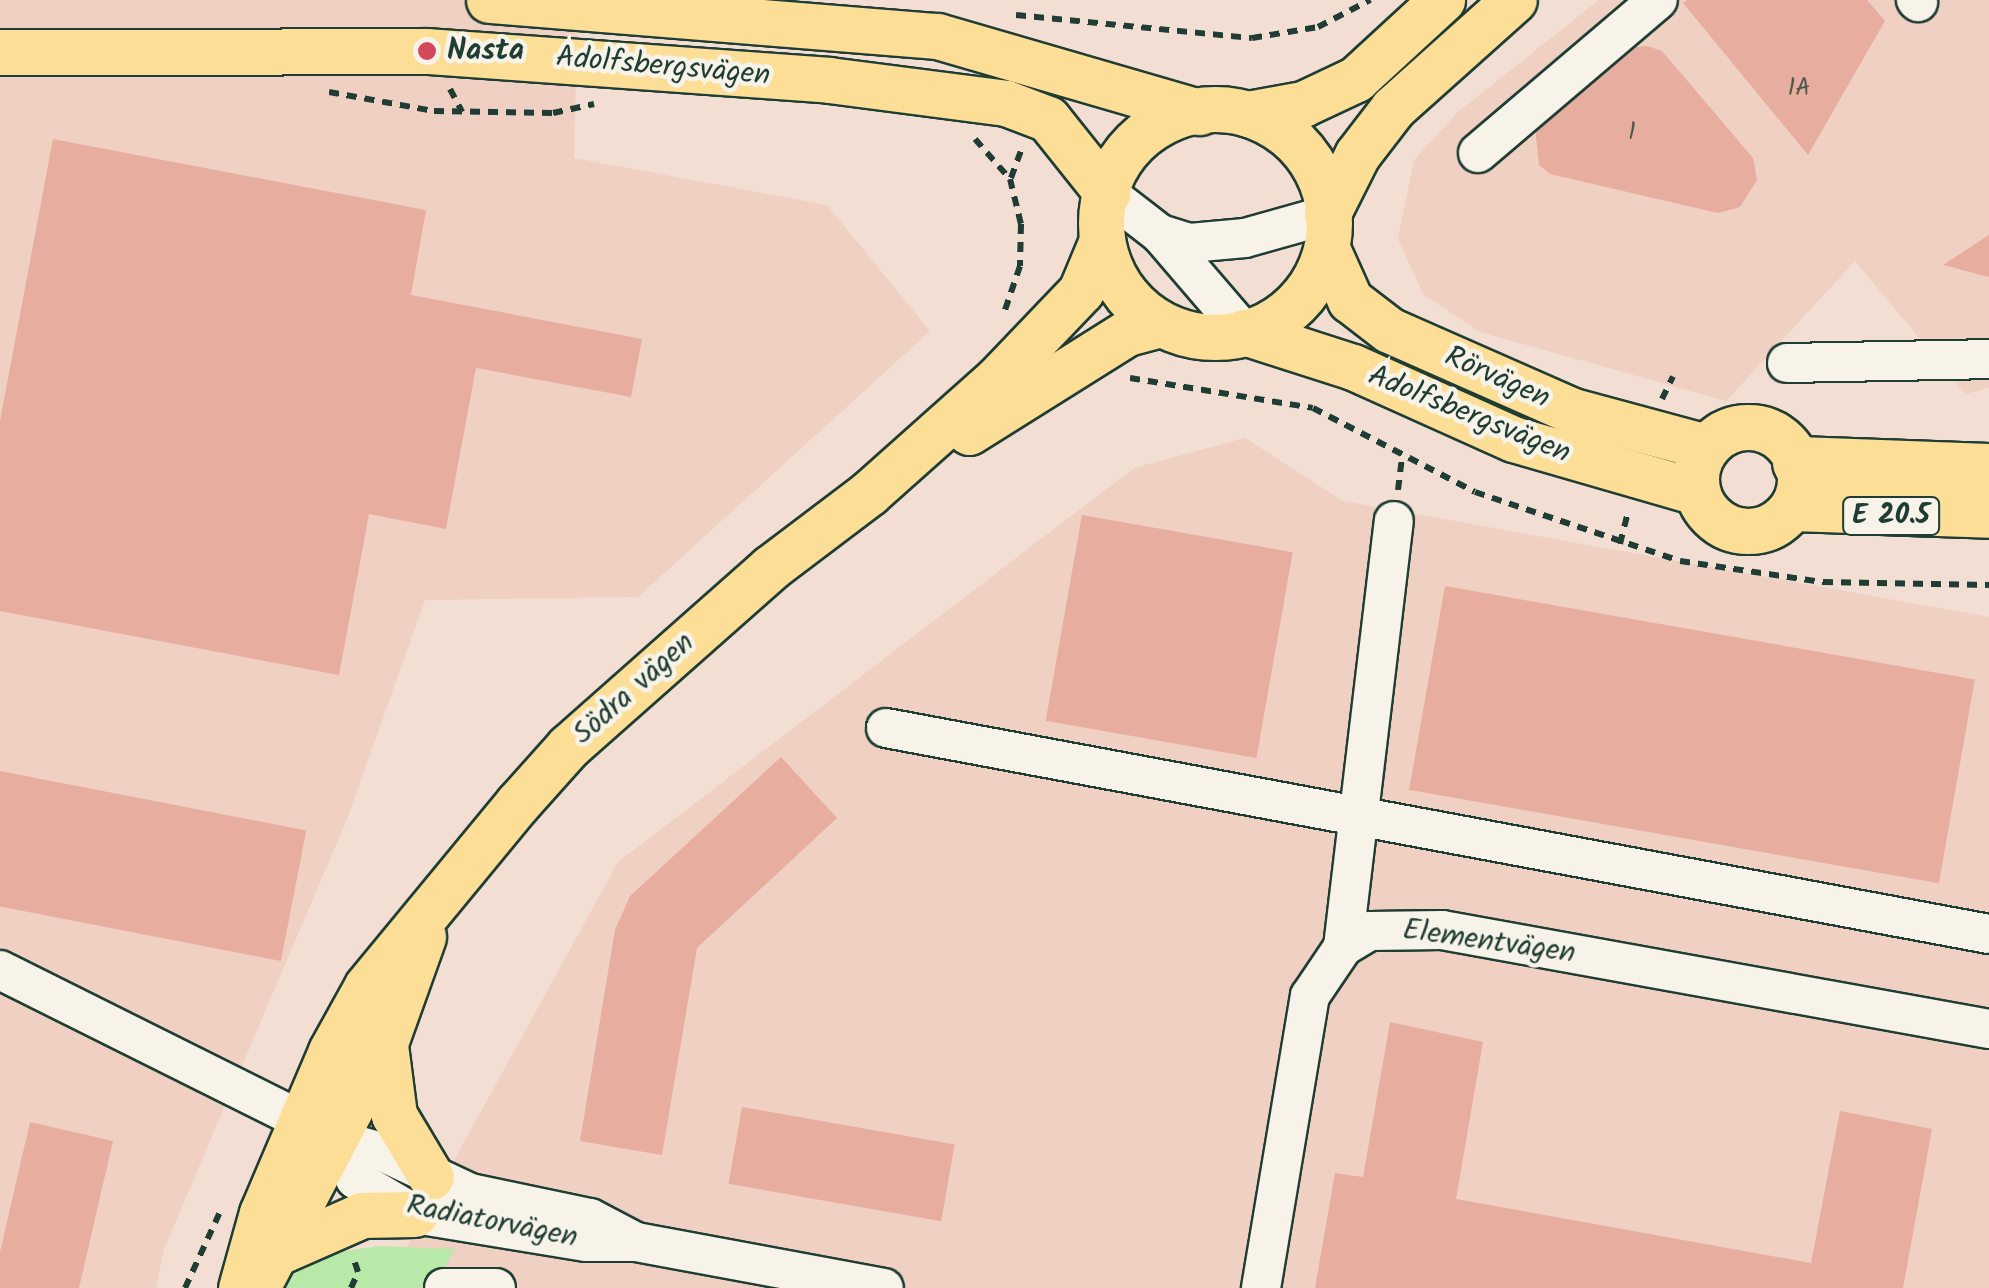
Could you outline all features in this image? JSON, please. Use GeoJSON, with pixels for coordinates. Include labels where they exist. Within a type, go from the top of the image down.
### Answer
{"type":"FeatureCollection","features":[{"type":"Feature","properties":{"kind":"highway","name":"E 20.5"},"geometry":{"type":"LineString","coordinates":[[1796,486],[1989,470]]}},
{"type":"Feature","properties":{"kind":"main road","name":"Adolfsbergsvägen"},"geometry":{"type":"LineString","coordinates":[[490,0],[938,36],[1199,112]]}},
{"type":"Feature","properties":{"kind":"main road"},"geometry":{"type":"LineString","coordinates":[[499,55],[504,0]]}},
{"type":"Feature","properties":{"kind":"main road"},"geometry":{"type":"LineString","coordinates":[[1156,324],[1124,296],[1101,244],[1107,193],[1137,138],[1158,124],[1199,112],[1248,114],[1304,104],[1356,79],[1442,0]]}},
{"type":"Feature","properties":{"kind":"main road"},"geometry":{"type":"LineString","coordinates":[[1244,332],[1295,304],[1320,276],[1328,233],[1357,156],[1393,108],[1514,0]]}},
{"type":"Feature","properties":{"kind":"main road","name":"Adolfsbergsvägen"},"geometry":{"type":"LineString","coordinates":[[0,52],[200,48],[499,55],[829,80],[1006,103],[1048,119],[1107,193]]}},
{"type":"Feature","properties":{"kind":"main road","name":"Rörvägen"},"geometry":{"type":"LineString","coordinates":[[1248,114],[1286,130],[1312,160],[1328,233],[1350,300],[1389,330],[1572,411],[1706,447]]}},
{"type":"Feature","properties":{"kind":"main road","name":"Södra vägen"},"geometry":{"type":"LineString","coordinates":[[267,1270],[320,1130],[367,986],[431,916],[568,747],[770,568],[868,492],[1067,308],[1101,244]]}},
{"type":"Feature","properties":{"kind":"main road","name":"Adolfsbergsvägen"},"geometry":{"type":"LineString","coordinates":[[1156,324],[1244,332],[1353,368],[1513,439],[1696,492]]}},
{"type":"Feature","properties":{"kind":"main road","name":"Södra vägen"},"geometry":{"type":"LineString","coordinates":[[868,492],[1127,333],[1156,324]]}},
{"type":"Feature","properties":{"kind":"main road"},"geometry":{"type":"LineString","coordinates":[[1758,428],[1781,438],[1796,486],[1771,528],[1738,532],[1713,520],[1696,492],[1696,469],[1706,447],[1728,430],[1758,428]]}},
{"type":"Feature","properties":{"kind":"main road","name":"E 20.5"},"geometry":{"type":"LineString","coordinates":[[1796,486],[1989,515]]}},
{"type":"Feature","properties":{"kind":"main road","name":"Södra vägen"},"geometry":{"type":"LineString","coordinates":[[241,1288],[262,1213],[385,1043],[431,916]]}},
{"type":"Feature","properties":{"kind":"main road"},"geometry":{"type":"LineString","coordinates":[[267,1270],[362,1215],[423,1195],[394,1114],[385,1043]]}},
{"type":"Feature","properties":{"kind":"street"},"geometry":{"type":"LineString","coordinates":[[1478,153],[1658,0]]}},
{"type":"Feature","properties":{"kind":"street"},"geometry":{"type":"LineString","coordinates":[[1107,193],[1160,234],[1244,332]]}},
{"type":"Feature","properties":{"kind":"street"},"geometry":{"type":"LineString","coordinates":[[1160,234],[1190,242],[1328,233]]}},
{"type":"Feature","properties":{"kind":"street"},"geometry":{"type":"LineString","coordinates":[[1787,363],[1989,359]]}},
{"type":"Feature","properties":{"kind":"street"},"geometry":{"type":"LineString","coordinates":[[1261,1288],[1310,996],[1343,947],[1354,812],[1394,521]]}},
{"type":"Feature","properties":{"kind":"street"},"geometry":{"type":"LineString","coordinates":[[886,728],[1354,812],[1989,934]]}},
{"type":"Feature","properties":{"kind":"street","name":"Elementvägen"},"geometry":{"type":"LineString","coordinates":[[1343,947],[1370,931],[1442,930],[1989,1029]]}},
{"type":"Feature","properties":{"kind":"street"},"geometry":{"type":"LineString","coordinates":[[2,978],[320,1130]]}},
{"type":"Feature","properties":{"kind":"street","name":"Radiatorvägen"},"geometry":{"type":"LineString","coordinates":[[320,1130],[355,1179],[586,1242],[636,1242],[884,1288]]}},
{"type":"Feature","properties":{"kind":"street"},"geometry":{"type":"LineString","coordinates":[[444,1288],[496,1288]]}},
{"type":"Feature","properties":{"kind":"path"},"geometry":{"type":"LineString","coordinates":[[997,13],[1252,38],[1318,27],[1370,0]]}},
{"type":"Feature","properties":{"kind":"path"},"geometry":{"type":"LineString","coordinates":[[447,84],[462,112]]}},
{"type":"Feature","properties":{"kind":"path"},"geometry":{"type":"LineString","coordinates":[[315,89],[462,112],[553,114],[604,101]]}},
{"type":"Feature","properties":{"kind":"path"},"geometry":{"type":"LineString","coordinates":[[968,134],[1002,164],[1017,201],[1022,251],[1006,310]]}},
{"type":"Feature","properties":{"kind":"path"},"geometry":{"type":"LineString","coordinates":[[1149,378],[1314,408],[1474,492],[1680,561],[1822,582],[1989,585]]}},
{"type":"Feature","properties":{"kind":"path"},"geometry":{"type":"LineString","coordinates":[[348,1244],[358,1272],[351,1288]]}},
{"type":"Feature","properties":{"kind":"shaded area"},"geometry":{"type":"Polygon","coordinates":[[[0,0],[578,0],[574,158],[827,205],[930,331],[638,597],[425,600],[347,819],[164,1249],[156,1288],[0,1288],[0,0]]]}},
{"type":"Feature","properties":{"kind":"shaded area"},"geometry":{"type":"Polygon","coordinates":[[[1599,0],[1989,0],[1989,388],[1966,394],[1855,261],[1726,401],[1480,332],[1423,294],[1398,239],[1414,160],[1458,112],[1599,0]]]}},
{"type":"Feature","properties":{"kind":"shaded area"},"geometry":{"type":"Polygon","coordinates":[[[1245,438],[1343,501],[1989,617],[1989,1288],[384,1288],[618,862],[1134,468],[1245,438]]]}},
{"type":"Feature","properties":{"kind":"green space"},"geometry":{"type":"Polygon","coordinates":[[[379,1246],[455,1249],[441,1274],[420,1288],[277,1288],[311,1256],[379,1246]]]}},
{"type":"Feature","properties":{"kind":"building"},"geometry":{"type":"Polygon","coordinates":[[[1867,0],[1885,21],[1808,155],[1683,3],[1867,0]]]}},
{"type":"Feature","properties":{"kind":"building"},"geometry":{"type":"Polygon","coordinates":[[[1647,46],[1662,51],[1753,158],[1757,180],[1740,207],[1718,213],[1550,174],[1539,165],[1535,127],[1626,48],[1647,46]]]}},
{"type":"Feature","properties":{"kind":"building"},"geometry":{"type":"Polygon","coordinates":[[[53,139],[426,210],[411,295],[642,339],[631,397],[476,368],[446,529],[369,514],[339,675],[0,611],[0,421],[53,139]]]}},
{"type":"Feature","properties":{"kind":"building"},"geometry":{"type":"Polygon","coordinates":[[[1989,235],[1989,277],[1943,265],[1989,235]]]}},
{"type":"Feature","properties":{"kind":"building"},"geometry":{"type":"Polygon","coordinates":[[[1082,515],[1293,552],[1256,758],[1046,721],[1082,515]]]}},
{"type":"Feature","properties":{"kind":"building"},"geometry":{"type":"Polygon","coordinates":[[[1445,586],[1975,679],[1939,883],[1409,790],[1445,586]]]}},
{"type":"Feature","properties":{"kind":"building"},"geometry":{"type":"Polygon","coordinates":[[[781,757],[837,818],[697,948],[662,1155],[580,1141],[615,930],[630,896],[781,757]]]}},
{"type":"Feature","properties":{"kind":"building"},"geometry":{"type":"Polygon","coordinates":[[[0,771],[306,831],[281,961],[0,906],[0,771]]]}},
{"type":"Feature","properties":{"kind":"building"},"geometry":{"type":"Polygon","coordinates":[[[1390,1022],[1483,1042],[1456,1199],[1811,1263],[1840,1111],[1932,1129],[1903,1288],[1315,1288],[1335,1173],[1363,1177],[1390,1022]]]}},
{"type":"Feature","properties":{"kind":"building"},"geometry":{"type":"Polygon","coordinates":[[[742,1107],[955,1145],[941,1221],[728,1184],[742,1107]]]}},
{"type":"Feature","properties":{"kind":"building"},"geometry":{"type":"Polygon","coordinates":[[[30,1122],[113,1141],[79,1288],[0,1288],[0,1252],[30,1122]]]}},
{"type":"Feature","properties":{"kind":"place","name":"Nasta"},"geometry":{"type":"Point","coordinates":[427,51]}}]}
